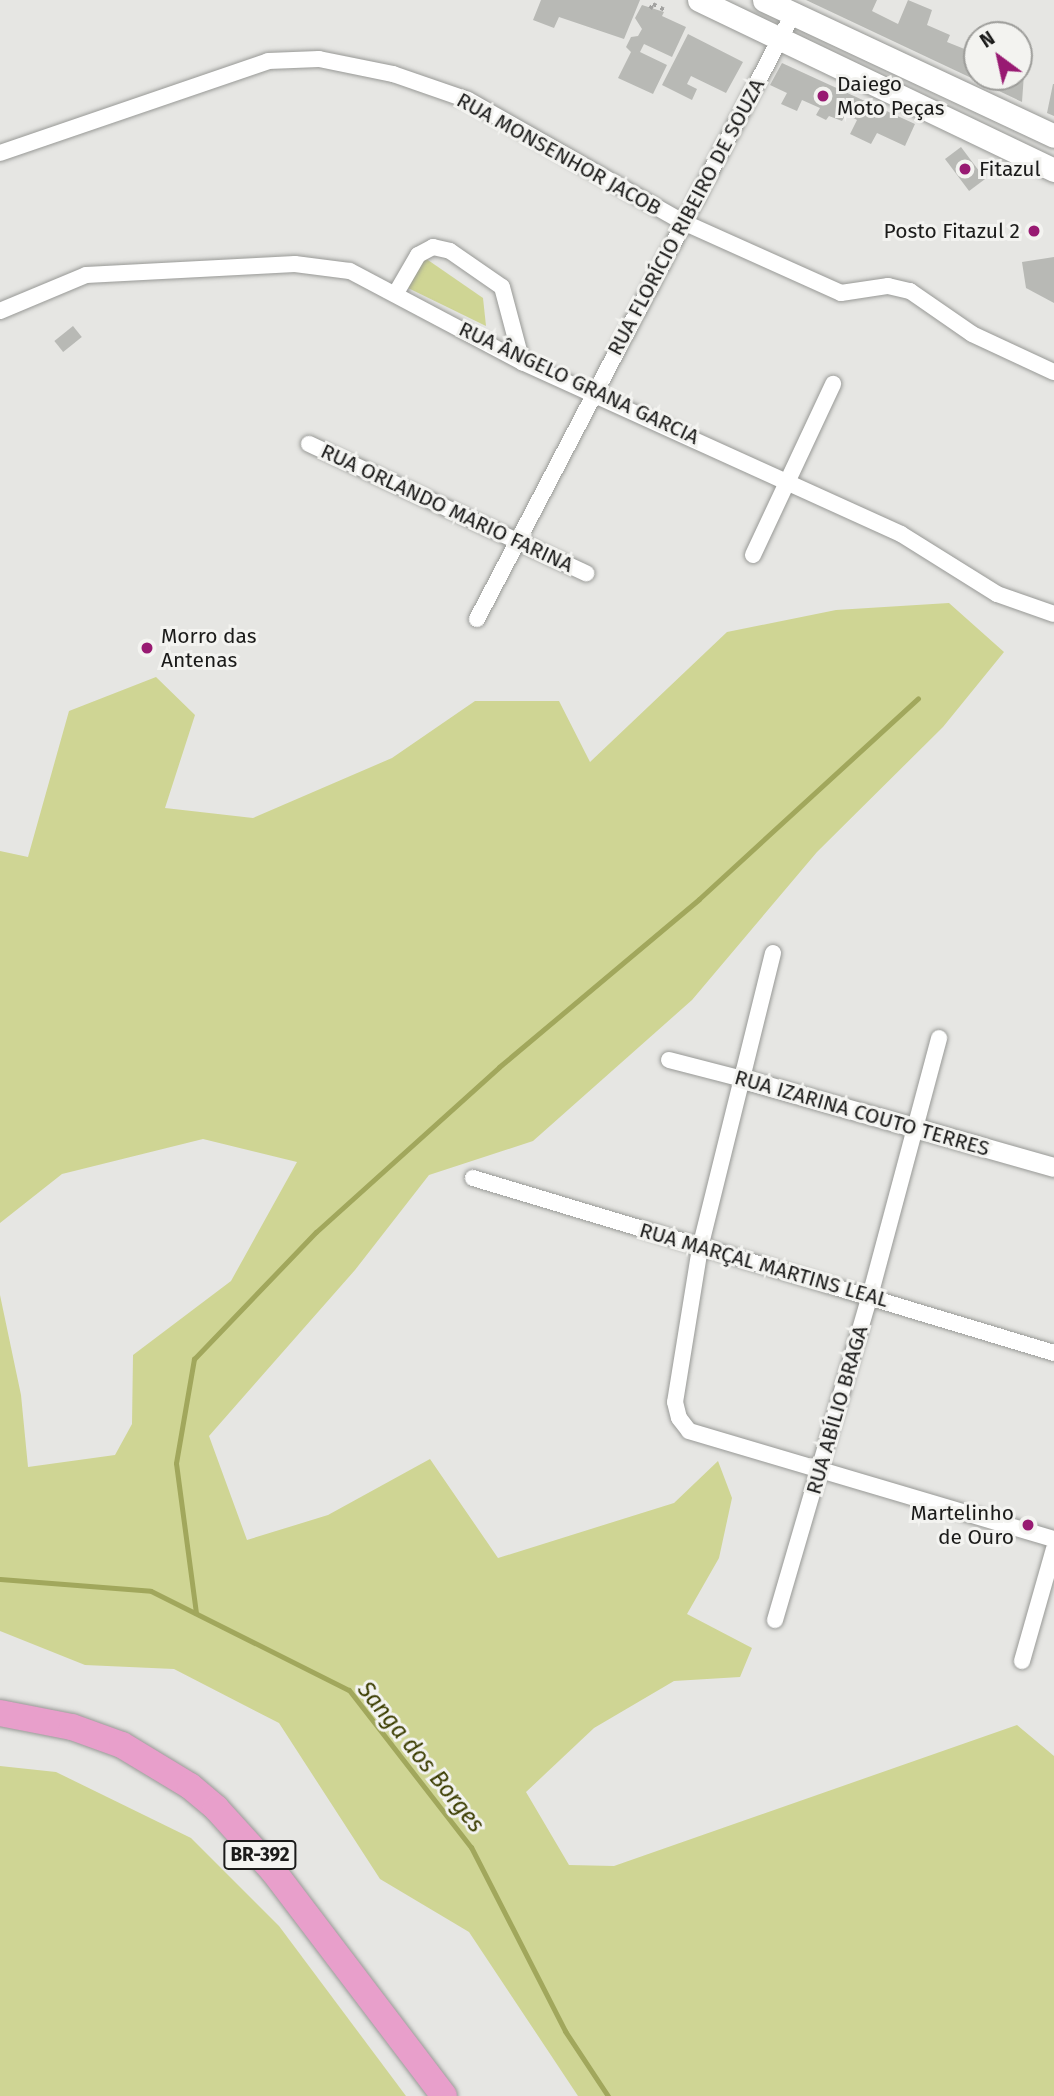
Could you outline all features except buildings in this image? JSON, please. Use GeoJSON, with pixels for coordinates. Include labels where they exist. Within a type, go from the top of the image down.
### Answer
{"type":"FeatureCollection","features":[{"type":"Feature","properties":{"kind":"highway","name":"BR-392"},"geometry":{"type":"LineString","coordinates":[[0,1713],[72,1727],[122,1745],[190,1786],[216,1808],[304,1910],[372,2005],[444,2096]]}},
{"type":"Feature","properties":{"kind":"main road"},"geometry":{"type":"LineString","coordinates":[[699,0],[1054,170]]}},
{"type":"Feature","properties":{"kind":"main road"},"geometry":{"type":"LineString","coordinates":[[764,0],[1054,136]]}},
{"type":"Feature","properties":{"kind":"main road"},"geometry":{"type":"LineString","coordinates":[[992,141],[1003,111]]}},
{"type":"Feature","properties":{"kind":"street","name":"RUA FLORÍCIO RIBEIRO DE SOUZA"},"geometry":{"type":"LineString","coordinates":[[477,619],[521,540],[594,392],[793,14]]}},
{"type":"Feature","properties":{"kind":"street","name":"RUA MONSENHOR JACOB"},"geometry":{"type":"LineString","coordinates":[[0,153],[268,61],[319,59],[393,74],[468,100],[683,222],[841,293],[888,286],[911,291],[972,334],[1054,372]]}},
{"type":"Feature","properties":{"kind":"street"},"geometry":{"type":"LineString","coordinates":[[396,293],[418,256],[433,247],[450,251],[502,287],[522,362]]}},
{"type":"Feature","properties":{"kind":"street","name":"RUA ÂNGELO GRANA GARCIA"},"geometry":{"type":"LineString","coordinates":[[0,311],[86,275],[295,264],[350,271],[522,362],[786,478],[927,547],[997,594],[1054,614]]}},
{"type":"Feature","properties":{"kind":"street"},"geometry":{"type":"LineString","coordinates":[[752,555],[786,478],[833,384]]}},
{"type":"Feature","properties":{"kind":"street","name":"RUA ORLANDO MARIO FARINA"},"geometry":{"type":"LineString","coordinates":[[309,444],[521,540],[586,573]]}},
{"type":"Feature","properties":{"kind":"street"},"geometry":{"type":"LineString","coordinates":[[774,953],[700,1248],[675,1402],[689,1431],[820,1472],[1054,1539]]}},
{"type":"Feature","properties":{"kind":"street","name":"RUA ABÍLIO BRAGA"},"geometry":{"type":"LineString","coordinates":[[775,1620],[870,1296],[939,1038]]}},
{"type":"Feature","properties":{"kind":"street","name":"RUA IZARINA COUTO TERRES"},"geometry":{"type":"LineString","coordinates":[[669,1060],[915,1126],[1054,1167]]}},
{"type":"Feature","properties":{"kind":"street","name":"RUA MARÇAL MARTINS LEAL"},"geometry":{"type":"LineString","coordinates":[[473,1178],[1054,1353]]}},
{"type":"Feature","properties":{"kind":"street"},"geometry":{"type":"LineString","coordinates":[[1022,1661],[1054,1549]]}},
{"type":"Feature","properties":{"kind":"path"},"geometry":{"type":"LineString","coordinates":[[650,9],[653,4],[667,10]]}},
{"type":"Feature","properties":{"kind":"green space"},"geometry":{"type":"Polygon","coordinates":[[[425,258],[483,298],[486,326],[406,287],[425,258]]]}},
{"type":"Feature","properties":{"kind":"green space"},"geometry":{"type":"Polygon","coordinates":[[[949,603],[1004,652],[943,727],[817,852],[692,1000],[533,1141],[429,1175],[355,1270],[209,1436],[247,1540],[328,1515],[430,1459],[498,1558],[674,1503],[718,1461],[732,1498],[719,1558],[687,1614],[752,1648],[740,1677],[674,1681],[594,1728],[526,1792],[569,1865],[614,1866],[1017,1725],[1054,1756],[1054,2096],[578,2096],[469,1932],[380,1879],[279,1723],[174,1669],[85,1665],[0,1631],[0,1295],[21,1395],[28,1467],[115,1455],[132,1424],[133,1355],[231,1281],[297,1162],[203,1139],[62,1174],[0,1223],[0,851],[28,857],[69,711],[156,677],[195,715],[165,808],[253,818],[392,758],[475,701],[559,701],[590,762],[727,632],[836,610],[949,603]]]}},
{"type":"Feature","properties":{"kind":"green space"},"geometry":{"type":"Polygon","coordinates":[[[0,1766],[56,1772],[191,1838],[279,1926],[406,2096],[0,2096],[0,1766]]]}},
{"type":"Feature","properties":{"kind":"waterway"},"geometry":{"type":"LineString","coordinates":[[196,1613],[176,1463],[194,1359],[316,1232],[499,1067],[699,899],[918,698]]}},
{"type":"Feature","properties":{"kind":"waterway","name":"Sanga dos Borges"},"geometry":{"type":"LineString","coordinates":[[0,1579],[151,1591],[349,1690],[471,1847],[565,2031],[608,2096]]}},
{"type":"Feature","properties":{"kind":"place","name":"Daiego Moto Peças"},"geometry":{"type":"Point","coordinates":[823,96]}},
{"type":"Feature","properties":{"kind":"place","name":"Fitazul"},"geometry":{"type":"Point","coordinates":[965,169]}},
{"type":"Feature","properties":{"kind":"place","name":"Posto Fitazul 2"},"geometry":{"type":"Point","coordinates":[1034,231]}},
{"type":"Feature","properties":{"kind":"place","name":"Morro das Antenas"},"geometry":{"type":"Point","coordinates":[147,648]}},
{"type":"Feature","properties":{"kind":"place","name":"Martelinho de Ouro"},"geometry":{"type":"Point","coordinates":[1028,1525]}}]}
